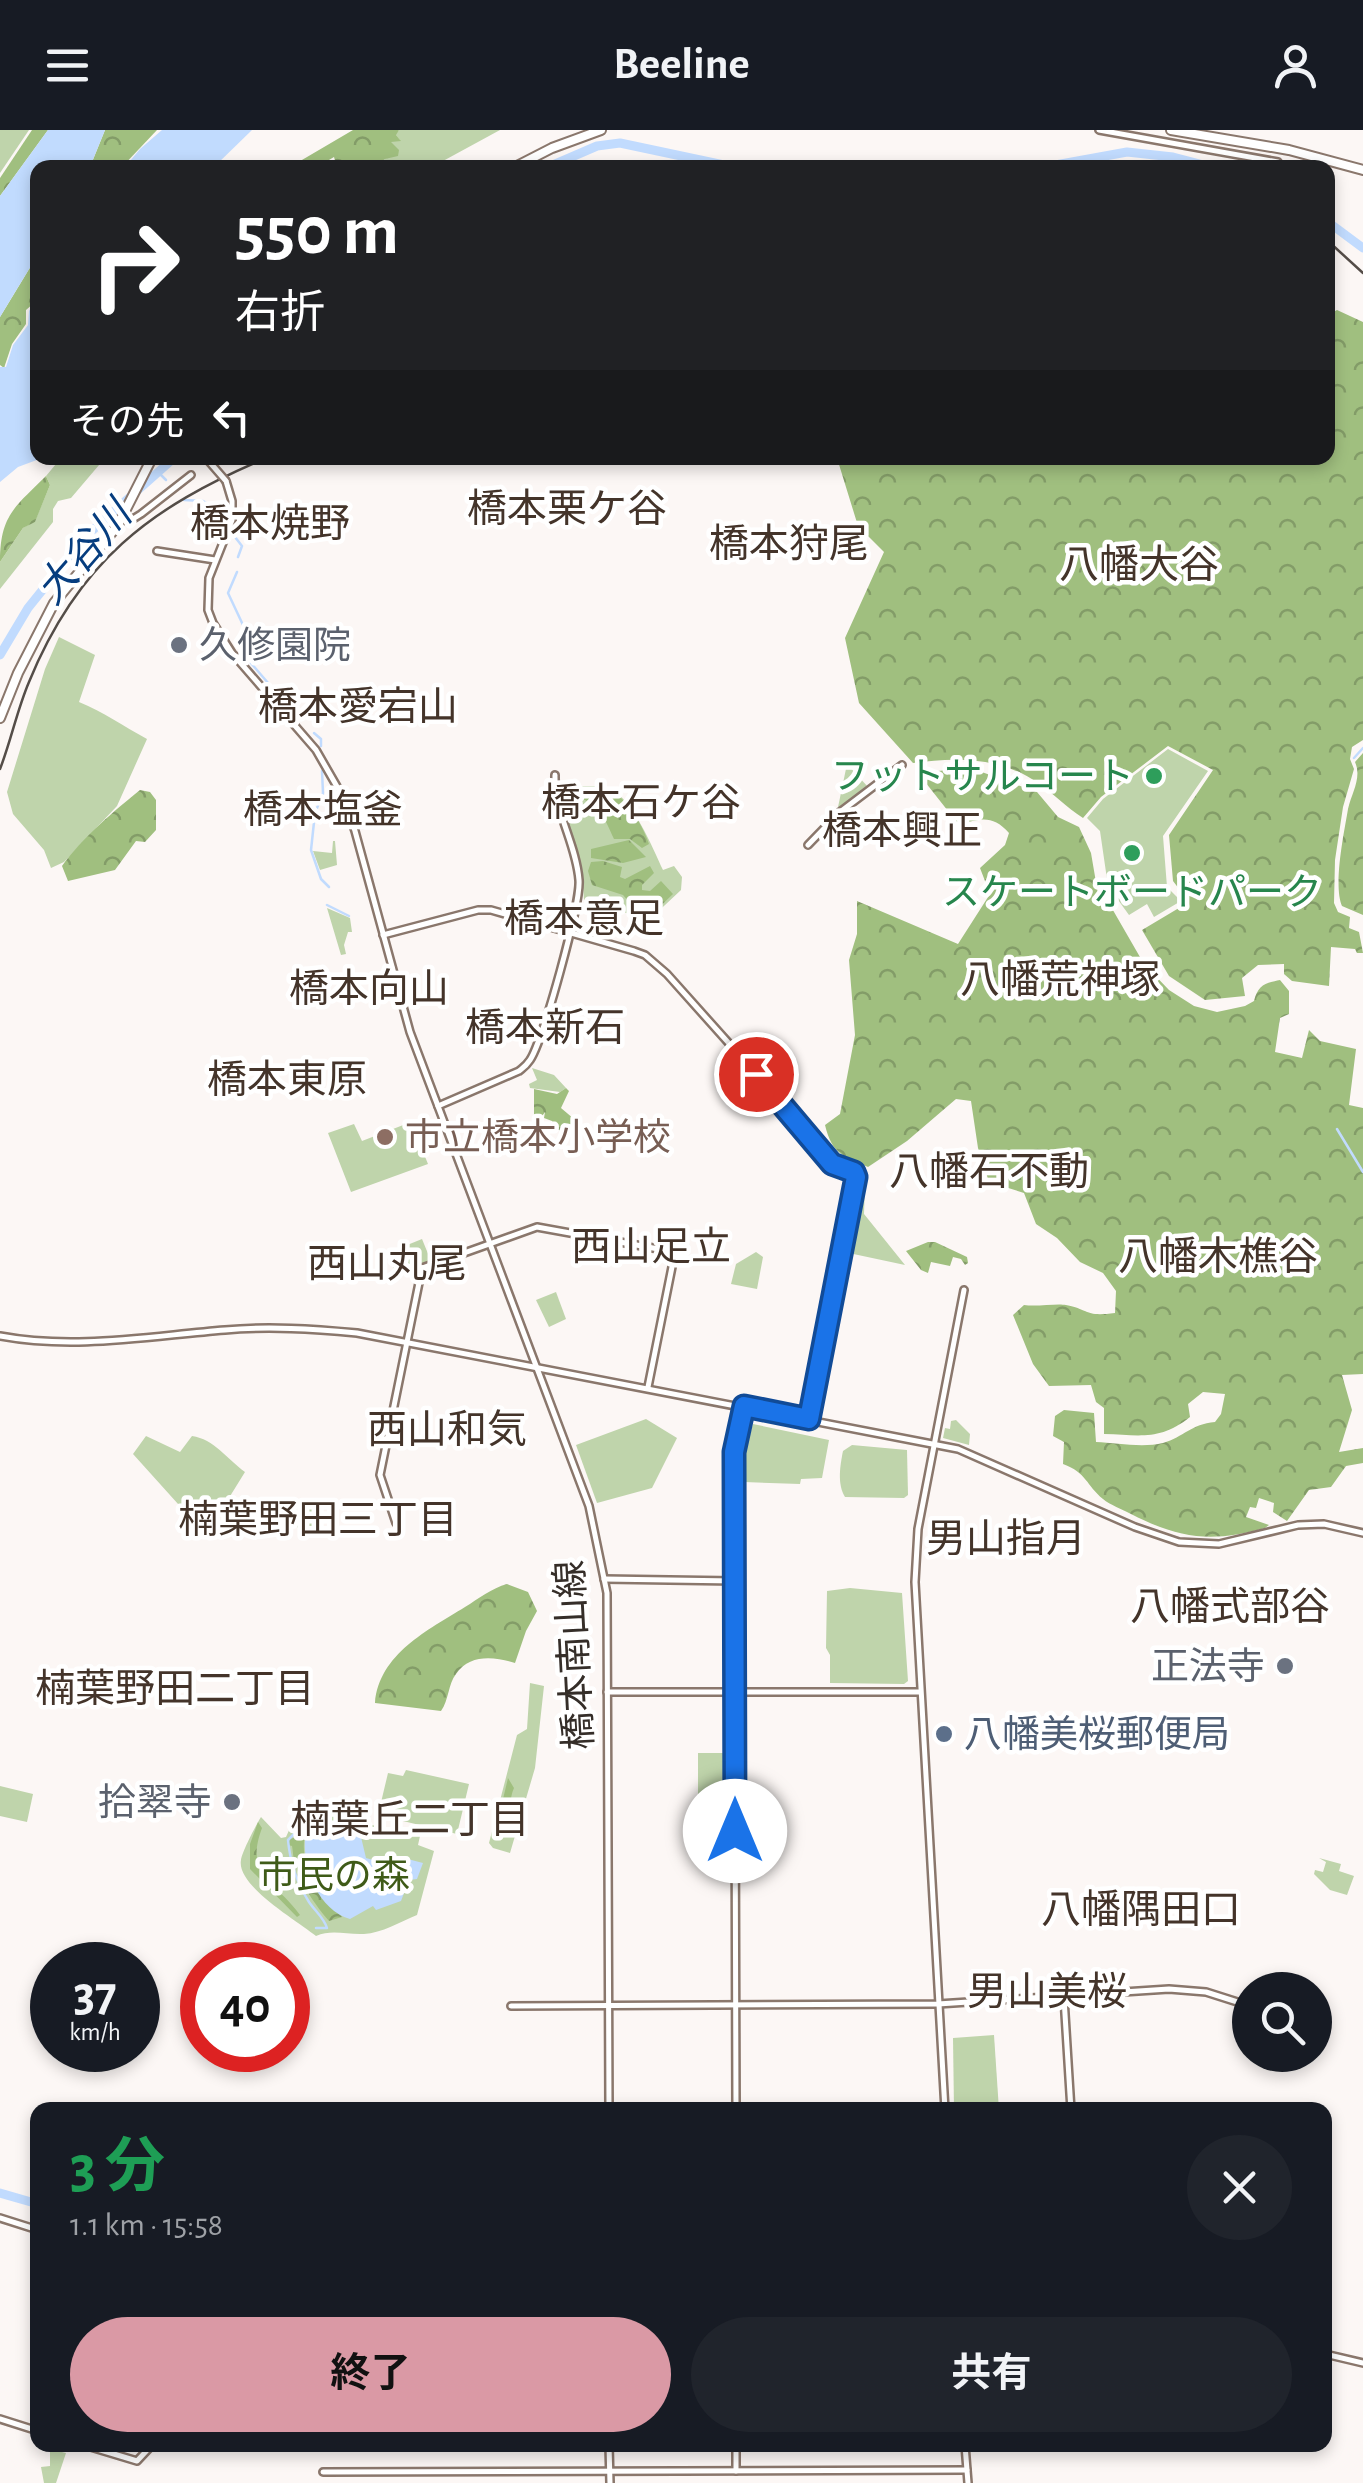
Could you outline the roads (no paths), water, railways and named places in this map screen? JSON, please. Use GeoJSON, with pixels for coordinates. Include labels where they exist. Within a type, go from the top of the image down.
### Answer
{"type":"FeatureCollection","features":[{"type":"Feature","properties":{"kind":"main road"},"geometry":{"type":"LineString","coordinates":[[529,160],[602,130]]}},
{"type":"Feature","properties":{"kind":"main road"},"geometry":{"type":"LineString","coordinates":[[1171,130],[1326,160]]}},
{"type":"Feature","properties":{"kind":"main road"},"geometry":{"type":"LineString","coordinates":[[1335,162],[1363,170]]}},
{"type":"Feature","properties":{"kind":"main road"},"geometry":{"type":"LineString","coordinates":[[0,718],[54,604],[123,518],[148,465]]}},
{"type":"Feature","properties":{"kind":"street"},"geometry":{"type":"LineString","coordinates":[[1099,130],[1267,160]]}},
{"type":"Feature","properties":{"kind":"street","name":"橋本南山線"},"geometry":{"type":"LineString","coordinates":[[212,465],[226,481],[232,520],[215,560],[207,593],[212,623],[220,638],[316,750],[331,773],[355,831],[410,1032],[588,1506],[604,1579],[608,2102]]}},
{"type":"Feature","properties":{"kind":"street"},"geometry":{"type":"LineString","coordinates":[[123,518],[133,519],[141,514],[191,475]]}},
{"type":"Feature","properties":{"kind":"street"},"geometry":{"type":"LineString","coordinates":[[157,551],[215,560]]}},
{"type":"Feature","properties":{"kind":"street"},"geometry":{"type":"LineString","coordinates":[[808,845],[840,812],[902,765]]}},
{"type":"Feature","properties":{"kind":"street"},"geometry":{"type":"LineString","coordinates":[[438,1106],[496,1083],[528,1064],[539,1040],[579,895],[579,876],[556,802],[555,774]]}},
{"type":"Feature","properties":{"kind":"street"},"geometry":{"type":"LineString","coordinates":[[383,935],[478,910],[500,912],[634,950],[656,963],[801,1124],[832,1164],[854,1172],[809,1419]]}},
{"type":"Feature","properties":{"kind":"street"},"geometry":{"type":"LineString","coordinates":[[396,1522],[380,1475],[419,1271],[528,1228],[549,1228],[674,1252],[648,1388]]}},
{"type":"Feature","properties":{"kind":"street"},"geometry":{"type":"LineString","coordinates":[[944,2102],[915,1582],[918,1528],[964,1290]]}},
{"type":"Feature","properties":{"kind":"street"},"geometry":{"type":"LineString","coordinates":[[0,1336],[67,1344],[228,1330],[312,1328],[406,1341],[934,1444],[975,1455],[1179,1542],[1219,1544],[1298,1525],[1324,1524],[1363,1533]]}},
{"type":"Feature","properties":{"kind":"street"},"geometry":{"type":"LineString","coordinates":[[736,2102],[734,1452],[744,1406]]}},
{"type":"Feature","properties":{"kind":"street"},"geometry":{"type":"LineString","coordinates":[[604,1579],[736,1581]]}},
{"type":"Feature","properties":{"kind":"street"},"geometry":{"type":"LineString","coordinates":[[607,1692],[919,1692]]}},
{"type":"Feature","properties":{"kind":"street"},"geometry":{"type":"LineString","coordinates":[[511,2006],[938,2004],[1169,1989],[1196,1990],[1232,2001]]}},
{"type":"Feature","properties":{"kind":"street"},"geometry":{"type":"LineString","coordinates":[[1064,1997],[1071,2102]]}},
{"type":"Feature","properties":{"kind":"street"},"geometry":{"type":"LineString","coordinates":[[0,2218],[30,2227]]}},
{"type":"Feature","properties":{"kind":"street"},"geometry":{"type":"LineString","coordinates":[[1332,2356],[1363,2363]]}},
{"type":"Feature","properties":{"kind":"street"},"geometry":{"type":"LineString","coordinates":[[0,2419],[30,2428]]}},
{"type":"Feature","properties":{"kind":"street"},"geometry":{"type":"LineString","coordinates":[[107,2452],[137,2461],[145,2452]]}},
{"type":"Feature","properties":{"kind":"street"},"geometry":{"type":"LineString","coordinates":[[609,2452],[610,2483]]}},
{"type":"Feature","properties":{"kind":"street"},"geometry":{"type":"LineString","coordinates":[[736,2452],[736,2471]]}},
{"type":"Feature","properties":{"kind":"street"},"geometry":{"type":"LineString","coordinates":[[965,2452],[968,2483]]}},
{"type":"Feature","properties":{"kind":"street"},"geometry":{"type":"LineString","coordinates":[[323,2472],[966,2470]]}},
{"type":"Feature","properties":{"kind":"water"},"geometry":{"type":"Polygon","coordinates":[[[48,130],[105,130],[93,160],[30,160],[30,268],[0,317],[0,196],[48,130]]]}},
{"type":"Feature","properties":{"kind":"water"},"geometry":{"type":"Polygon","coordinates":[[[162,130],[252,130],[221,160],[131,160],[162,130]]]}},
{"type":"Feature","properties":{"kind":"water"},"geometry":{"type":"Polygon","coordinates":[[[29,311],[30,462],[0,482],[0,367],[6,367],[13,345],[28,325],[29,311]]]}},
{"type":"Feature","properties":{"kind":"water"},"geometry":{"type":"Polygon","coordinates":[[[322,1822],[361,1837],[366,1858],[380,1862],[396,1856],[423,1863],[417,1879],[409,1880],[401,1901],[376,1910],[373,1906],[350,1919],[330,1907],[310,1876],[305,1840],[300,1837],[309,1824],[322,1822]]]}},
{"type":"Feature","properties":{"kind":"waterway","name":"大谷川"},"geometry":{"type":"LineString","coordinates":[[565,160],[597,146],[620,143],[700,160]]}},
{"type":"Feature","properties":{"kind":"waterway","name":"大谷川"},"geometry":{"type":"LineString","coordinates":[[1083,160],[1127,152],[1184,160]]}},
{"type":"Feature","properties":{"kind":"waterway","name":"大谷川"},"geometry":{"type":"LineString","coordinates":[[1335,227],[1363,248]]}},
{"type":"Feature","properties":{"kind":"waterway","name":"大谷川"},"geometry":{"type":"LineString","coordinates":[[0,655],[28,608],[86,536],[166,465]]}},
{"type":"Feature","properties":{"kind":"waterway"},"geometry":{"type":"LineString","coordinates":[[159,473],[166,480]]}},
{"type":"Feature","properties":{"kind":"waterway"},"geometry":{"type":"LineString","coordinates":[[184,500],[210,505],[242,546],[238,557]]}},
{"type":"Feature","properties":{"kind":"waterway"},"geometry":{"type":"LineString","coordinates":[[237,572],[228,593],[243,625],[258,636],[250,662],[275,691]]}},
{"type":"Feature","properties":{"kind":"waterway"},"geometry":{"type":"LineString","coordinates":[[314,733],[321,739],[321,746]]}},
{"type":"Feature","properties":{"kind":"waterway"},"geometry":{"type":"LineString","coordinates":[[1354,758],[1363,748]]}},
{"type":"Feature","properties":{"kind":"waterway"},"geometry":{"type":"LineString","coordinates":[[322,771],[323,793],[315,813],[311,850],[321,879],[329,887]]}},
{"type":"Feature","properties":{"kind":"waterway"},"geometry":{"type":"LineString","coordinates":[[327,905],[349,916]]}},
{"type":"Feature","properties":{"kind":"waterway"},"geometry":{"type":"LineString","coordinates":[[1337,1129],[1363,1172]]}},
{"type":"Feature","properties":{"kind":"waterway"},"geometry":{"type":"LineString","coordinates":[[301,1835],[295,1833],[288,1840],[289,1848],[301,1887],[327,1928],[316,1928]]}},
{"type":"Feature","properties":{"kind":"waterway"},"geometry":{"type":"LineString","coordinates":[[0,2193],[30,2202]]}},
{"type":"Feature","properties":{"kind":"railway"},"geometry":{"type":"LineString","coordinates":[[1335,247],[1363,273]]}},
{"type":"Feature","properties":{"kind":"railway"},"geometry":{"type":"LineString","coordinates":[[0,769],[25,693],[48,640],[95,571],[153,519],[251,465]]}},
{"type":"Feature","properties":{"kind":"place","name":"久修園院"},"geometry":{"type":"Point","coordinates":[179,645]}},
{"type":"Feature","properties":{"kind":"place","name":"フットサルコート"},"geometry":{"type":"Point","coordinates":[1154,776]}},
{"type":"Feature","properties":{"kind":"place","name":"スケートボードパーク"},"geometry":{"type":"Point","coordinates":[1132,853]}},
{"type":"Feature","properties":{"kind":"place","name":"市立橋本小学校"},"geometry":{"type":"Point","coordinates":[385,1137]}},
{"type":"Feature","properties":{"kind":"place","name":"正法寺"},"geometry":{"type":"Point","coordinates":[1285,1666]}},
{"type":"Feature","properties":{"kind":"place","name":"八幡美桜郵便局"},"geometry":{"type":"Point","coordinates":[944,1734]}},
{"type":"Feature","properties":{"kind":"place","name":"拾翠寺"},"geometry":{"type":"Point","coordinates":[232,1802]}},
{"type":"Feature","properties":{"kind":"district","name":"橋本栗ケ谷"},"geometry":{"type":"Point","coordinates":[567,508]}},
{"type":"Feature","properties":{"kind":"district","name":"橋本焼野"},"geometry":{"type":"Point","coordinates":[270,523]}},
{"type":"Feature","properties":{"kind":"district","name":"橋本狩尾"},"geometry":{"type":"Point","coordinates":[789,543]}},
{"type":"Feature","properties":{"kind":"district","name":"八幡大谷"},"geometry":{"type":"Point","coordinates":[1139,564]}},
{"type":"Feature","properties":{"kind":"district","name":"橋本愛宕山"},"geometry":{"type":"Point","coordinates":[358,706]}},
{"type":"Feature","properties":{"kind":"district","name":"橋本石ケ谷"},"geometry":{"type":"Point","coordinates":[641,802]}},
{"type":"Feature","properties":{"kind":"district","name":"橋本塩釜"},"geometry":{"type":"Point","coordinates":[323,809]}},
{"type":"Feature","properties":{"kind":"district","name":"橋本興正"},"geometry":{"type":"Point","coordinates":[902,830]}},
{"type":"Feature","properties":{"kind":"district","name":"橋本意足"},"geometry":{"type":"Point","coordinates":[584,918]}},
{"type":"Feature","properties":{"kind":"district","name":"八幡荒神塚"},"geometry":{"type":"Point","coordinates":[1060,979]}},
{"type":"Feature","properties":{"kind":"district","name":"橋本向山"},"geometry":{"type":"Point","coordinates":[369,988]}},
{"type":"Feature","properties":{"kind":"district","name":"橋本新石"},"geometry":{"type":"Point","coordinates":[545,1027]}},
{"type":"Feature","properties":{"kind":"district","name":"橋本東原"},"geometry":{"type":"Point","coordinates":[287,1079]}},
{"type":"Feature","properties":{"kind":"district","name":"八幡石不動"},"geometry":{"type":"Point","coordinates":[989,1171]}},
{"type":"Feature","properties":{"kind":"district","name":"西山足立"},"geometry":{"type":"Point","coordinates":[651,1246]}},
{"type":"Feature","properties":{"kind":"district","name":"八幡木樵谷"},"geometry":{"type":"Point","coordinates":[1218,1256]}},
{"type":"Feature","properties":{"kind":"district","name":"西山丸尾"},"geometry":{"type":"Point","coordinates":[387,1263]}},
{"type":"Feature","properties":{"kind":"district","name":"西山和気"},"geometry":{"type":"Point","coordinates":[447,1429]}},
{"type":"Feature","properties":{"kind":"district","name":"楠葉野田三丁目"},"geometry":{"type":"Point","coordinates":[318,1519]}},
{"type":"Feature","properties":{"kind":"district","name":"男山指月"},"geometry":{"type":"Point","coordinates":[1006,1538]}},
{"type":"Feature","properties":{"kind":"district","name":"八幡式部谷"},"geometry":{"type":"Point","coordinates":[1230,1606]}},
{"type":"Feature","properties":{"kind":"district","name":"楠葉野田二丁目"},"geometry":{"type":"Point","coordinates":[175,1688]}},
{"type":"Feature","properties":{"kind":"district","name":"楠葉丘二丁目"},"geometry":{"type":"Point","coordinates":[410,1819]}},
{"type":"Feature","properties":{"kind":"district","name":"八幡隅田口"},"geometry":{"type":"Point","coordinates":[1141,1909]}},
{"type":"Feature","properties":{"kind":"district","name":"男山美桜"},"geometry":{"type":"Point","coordinates":[1047,1991]}},
{"type":"Feature","properties":{"kind":"park label","name":"市民の森"},"geometry":{"type":"Point","coordinates":[334,1875]}}]}
